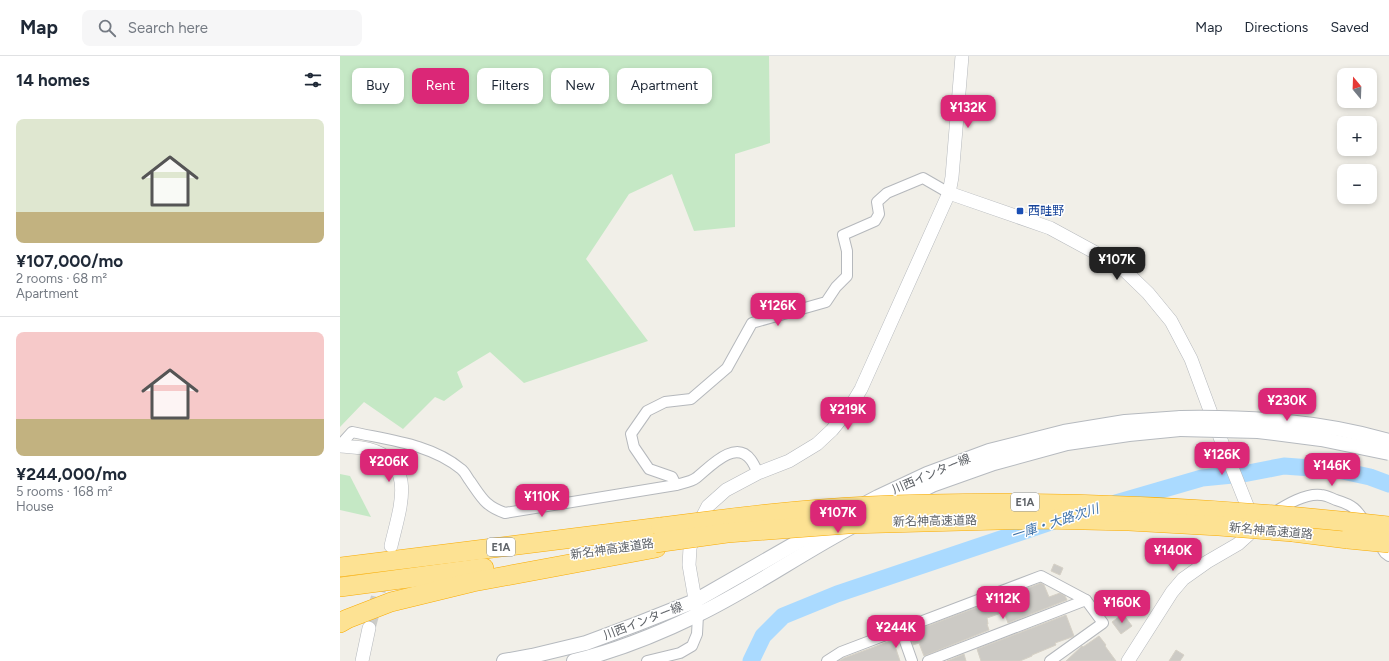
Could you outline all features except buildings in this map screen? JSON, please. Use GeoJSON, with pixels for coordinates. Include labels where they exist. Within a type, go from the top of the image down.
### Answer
{"type":"FeatureCollection","features":[{"type":"Feature","properties":{"kind":"highway","name":"新名神高速道路"},"geometry":{"type":"LineString","coordinates":[[340,587],[469,570],[657,539],[775,512],[852,507],[1027,502],[1124,505],[1218,510],[1389,526]]}},
{"type":"Feature","properties":{"kind":"highway","name":"新名神高速道路"},"geometry":{"type":"LineString","coordinates":[[340,567],[727,533],[848,524],[1041,519],[1129,521],[1220,526],[1293,532],[1389,543]]}},
{"type":"Feature","properties":{"kind":"highway"},"geometry":{"type":"LineString","coordinates":[[340,622],[392,602],[657,539]]}},
{"type":"Feature","properties":{"kind":"highway"},"geometry":{"type":"LineString","coordinates":[[340,558],[348,557],[374,563]]}},
{"type":"Feature","properties":{"kind":"main road","name":"川西インター線"},"geometry":{"type":"LineString","coordinates":[[504,661],[586,643],[695,601],[878,497],[934,471],[988,451],[1064,432],[1125,422],[1180,424],[1254,419],[1315,425],[1389,441]]}},
{"type":"Feature","properties":{"kind":"main road","name":"川西インター線"},"geometry":{"type":"LineString","coordinates":[[574,661],[592,657],[642,640],[698,615],[772,574],[833,536],[932,486],[994,463],[1067,442],[1129,434],[1180,424],[1212,429],[1266,432],[1321,439],[1389,453]]}},
{"type":"Feature","properties":{"kind":"street"},"geometry":{"type":"LineString","coordinates":[[648,661],[680,653],[692,646],[698,634],[698,615],[689,565],[690,548],[696,529],[708,506],[726,490],[758,473],[789,461],[818,444],[849,409],[861,389],[949,193],[952,177],[962,56]]}},
{"type":"Feature","properties":{"kind":"street"},"geometry":{"type":"LineString","coordinates":[[676,485],[672,477],[649,469],[634,447],[631,434],[647,411],[665,402],[691,399],[727,368],[752,323],[826,302],[836,287],[847,276],[847,250],[843,235],[875,221],[879,214],[878,202],[887,194],[923,178],[949,193],[1050,228],[1120,266],[1148,293],[1171,320],[1191,359],[1254,523]]}},
{"type":"Feature","properties":{"kind":"street"},"geometry":{"type":"LineString","coordinates":[[340,446],[352,432],[423,448],[445,458],[462,470],[485,503],[505,513],[676,485],[695,479],[722,456],[732,453],[742,453],[750,458],[758,473]]}},
{"type":"Feature","properties":{"kind":"street"},"geometry":{"type":"LineString","coordinates":[[340,446],[367,449],[381,454],[391,461],[400,473],[402,496],[391,546]]}},
{"type":"Feature","properties":{"kind":"street"},"geometry":{"type":"LineString","coordinates":[[1128,661],[1172,592],[1183,580],[1207,562],[1238,544],[1248,536],[1254,523],[1288,504],[1307,496],[1321,495],[1346,503],[1358,511],[1385,553],[1389,556]]}},
{"type":"Feature","properties":{"kind":"street"},"geometry":{"type":"LineString","coordinates":[[827,661],[841,652],[1041,576],[1086,600],[1103,623],[1055,660]]}},
{"type":"Feature","properties":{"kind":"street"},"geometry":{"type":"LineString","coordinates":[[928,661],[1086,600]]}},
{"type":"Feature","properties":{"kind":"street"},"geometry":{"type":"LineString","coordinates":[[362,661],[369,628]]}},
{"type":"Feature","properties":{"kind":"street"},"geometry":{"type":"LineString","coordinates":[[901,630],[912,661]]}},
{"type":"Feature","properties":{"kind":"green space"},"geometry":{"type":"Polygon","coordinates":[[[340,56],[769,56],[770,143],[735,154],[735,227],[694,231],[672,174],[629,194],[586,259],[648,341],[524,383],[490,352],[457,372],[463,387],[444,401],[435,397],[403,429],[364,402],[340,427],[340,56]]]}},
{"type":"Feature","properties":{"kind":"green space"},"geometry":{"type":"Polygon","coordinates":[[[340,474],[350,476],[371,517],[340,510],[340,474]]]}},
{"type":"Feature","properties":{"kind":"waterway","name":"一庫・大路次川"},"geometry":{"type":"LineString","coordinates":[[1116,503],[1202,478],[1243,474],[1284,466],[1338,470],[1370,477],[1389,484]]}},
{"type":"Feature","properties":{"kind":"waterway","name":"一庫・大路次川"},"geometry":{"type":"LineString","coordinates":[[751,661],[763,636],[783,616],[837,594],[1054,521]]}},
{"type":"Feature","properties":{"kind":"tunnel"},"geometry":{"type":"LineString","coordinates":[[369,628],[389,554]]}},
{"type":"Feature","properties":{"kind":"place","name":"西畦野"},"geometry":{"type":"Point","coordinates":[1020,211]}}]}
